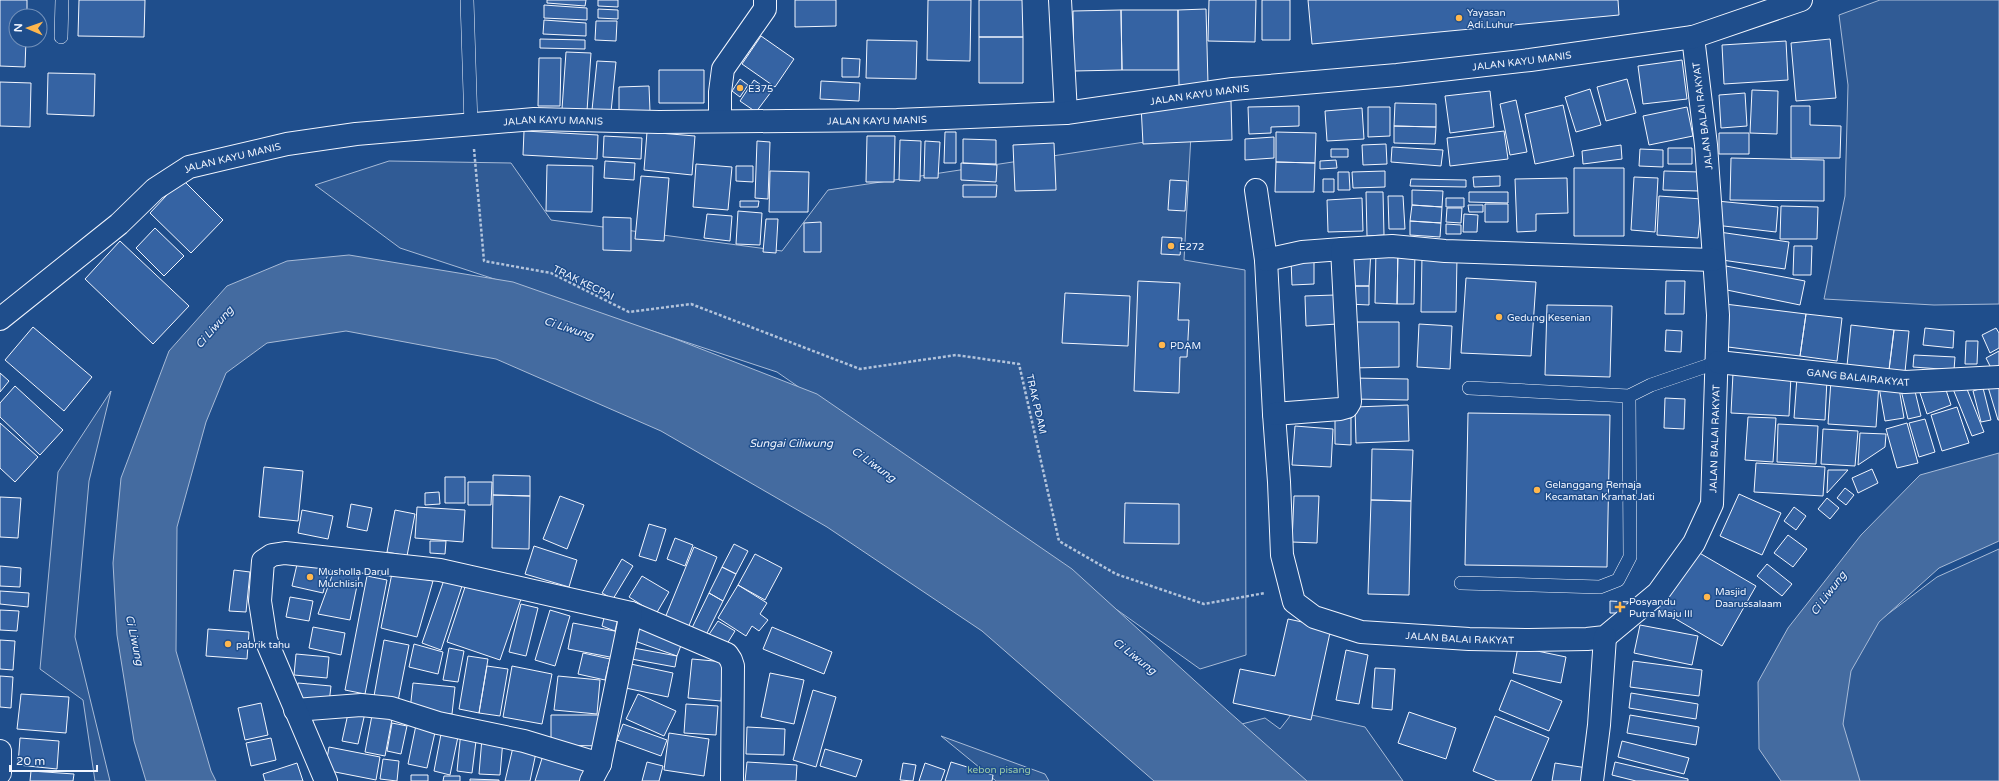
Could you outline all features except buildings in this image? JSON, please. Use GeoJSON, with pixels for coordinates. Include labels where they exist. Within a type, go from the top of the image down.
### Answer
{"type":"FeatureCollection","features":[{"type":"Feature","properties":{"kind":"street"},"geometry":{"type":"LineString","coordinates":[[720,121],[720,92],[723,69],[765,9],[765,0]]}},
{"type":"Feature","properties":{"kind":"street"},"geometry":{"type":"LineString","coordinates":[[1060,0],[1066,112]]}},
{"type":"Feature","properties":{"kind":"street","name":"JALAN KAYU MANIS"},"geometry":{"type":"LineString","coordinates":[[0,319],[119,224],[155,190],[189,167],[287,144],[356,134],[534,120],[896,120],[1066,112],[1234,88],[1396,75],[1530,60],[1693,37],[1801,0]]}},
{"type":"Feature","properties":{"kind":"street","name":"JALAN BALAI RAKYAT"},"geometry":{"type":"LineString","coordinates":[[1256,190],[1266,260],[1282,555],[1294,602],[1314,617],[1361,632],[1477,639],[1587,639],[1605,637],[1658,593],[1694,543],[1712,504],[1718,362],[1718,315],[1706,146],[1693,37]]}},
{"type":"Feature","properties":{"kind":"street"},"geometry":{"type":"LineString","coordinates":[[1266,260],[1302,252],[1392,246],[1467,252],[1713,260]]}},
{"type":"Feature","properties":{"kind":"street"},"geometry":{"type":"LineString","coordinates":[[1274,414],[1340,410],[1347,407],[1350,402],[1342,249]]}},
{"type":"Feature","properties":{"kind":"street","name":"GANG BALAIRAKYAT"},"geometry":{"type":"LineString","coordinates":[[1718,362],[1905,382],[1999,377]]}},
{"type":"Feature","properties":{"kind":"street"},"geometry":{"type":"LineString","coordinates":[[326,781],[266,640],[261,620],[260,593],[263,561],[272,555],[285,553],[440,570],[631,613],[727,654],[731,660],[734,703],[732,781]]}},
{"type":"Feature","properties":{"kind":"street"},"geometry":{"type":"LineString","coordinates":[[295,710],[361,705],[390,708],[438,723],[524,741],[595,772],[631,613]]}},
{"type":"Feature","properties":{"kind":"street"},"geometry":{"type":"LineString","coordinates":[[1592,781],[1600,725],[1605,637]]}},
{"type":"Feature","properties":{"kind":"street"},"geometry":{"type":"LineString","coordinates":[[0,751],[0,773]]}},
{"type":"Feature","properties":{"kind":"lane"},"geometry":{"type":"LineString","coordinates":[[61,37],[62,0]]}},
{"type":"Feature","properties":{"kind":"lane"},"geometry":{"type":"LineString","coordinates":[[467,0],[471,125]]}},
{"type":"Feature","properties":{"kind":"lane"},"geometry":{"type":"LineString","coordinates":[[1469,388],[1629,396],[1651,385],[1718,362]]}},
{"type":"Feature","properties":{"kind":"lane"},"geometry":{"type":"LineString","coordinates":[[1461,583],[1600,587],[1618,580],[1630,557],[1629,396]]}},
{"type":"Feature","properties":{"kind":"path","name":"TRAK KECPAI"},"geometry":{"type":"LineString","coordinates":[[471,125],[479,193],[484,261],[550,273],[629,312],[691,304]]}},
{"type":"Feature","properties":{"kind":"path","name":"TRAK PDAM"},"geometry":{"type":"LineString","coordinates":[[691,304],[860,369],[956,355],[1019,364],[1059,541],[1116,574],[1204,604],[1290,588]]}},
{"type":"Feature","properties":{"kind":"green space"},"geometry":{"type":"Polygon","coordinates":[[[1880,0],[1999,0],[1999,304],[1934,305],[1824,299],[1845,196],[1848,85],[1839,15],[1880,0]]]}},
{"type":"Feature","properties":{"kind":"green space"},"geometry":{"type":"Polygon","coordinates":[[[1191,135],[1184,260],[1245,270],[1246,655],[1200,669],[1005,530],[777,372],[400,248],[315,185],[389,161],[511,163],[551,220],[782,251],[828,190],[1191,135]]]}},
{"type":"Feature","properties":{"kind":"green space"},"geometry":{"type":"Polygon","coordinates":[[[111,391],[89,481],[75,637],[110,781],[95,781],[83,700],[40,669],[58,472],[111,391]]]}},
{"type":"Feature","properties":{"kind":"green space"},"geometry":{"type":"Polygon","coordinates":[[[1999,549],[1999,781],[1849,781],[1835,654],[1937,577],[1999,549]]]}},
{"type":"Feature","properties":{"kind":"green space"},"geometry":{"type":"Polygon","coordinates":[[[1294,711],[1365,727],[1403,781],[1295,781],[1238,725],[1265,718],[1280,729],[1294,711]]]}},
{"type":"Feature","properties":{"kind":"green space","name":"kebon pisang"},"geometry":{"type":"Polygon","coordinates":[[[941,736],[1045,774],[1049,781],[996,781],[941,736]]]}},
{"type":"Feature","properties":{"kind":"water","name":"Sungai Ciliwung"},"geometry":{"type":"Polygon","coordinates":[[[349,255],[513,282],[673,338],[817,394],[1072,569],[1307,781],[1154,781],[982,631],[827,527],[661,431],[496,359],[346,331],[267,343],[226,373],[206,422],[177,527],[176,651],[211,771],[216,781],[146,781],[134,741],[117,635],[113,563],[121,478],[169,351],[227,286],[287,261],[349,255]]]}},
{"type":"Feature","properties":{"kind":"water","name":"Ci Liwung"},"geometry":{"type":"Polygon","coordinates":[[[1999,453],[1999,541],[1939,568],[1879,622],[1851,671],[1843,724],[1860,781],[1781,781],[1759,749],[1758,682],[1788,628],[1861,535],[1920,475],[1999,453]]]}},
{"type":"Feature","properties":{"kind":"place","name":"Yayasan Adi Luhur"},"geometry":{"type":"Point","coordinates":[1459,18]}},
{"type":"Feature","properties":{"kind":"place","name":"E375"},"geometry":{"type":"Point","coordinates":[740,88]}},
{"type":"Feature","properties":{"kind":"place","name":"E272"},"geometry":{"type":"Point","coordinates":[1171,246]}},
{"type":"Feature","properties":{"kind":"place","name":"Gedung Kesenian"},"geometry":{"type":"Point","coordinates":[1499,317]}},
{"type":"Feature","properties":{"kind":"place","name":"PDAM"},"geometry":{"type":"Point","coordinates":[1162,345]}},
{"type":"Feature","properties":{"kind":"place","name":"Gelanggang Remaja Kecamatan Kramat Jati"},"geometry":{"type":"Point","coordinates":[1537,490]}},
{"type":"Feature","properties":{"kind":"place","name":"Musholla Darul Muchlisin"},"geometry":{"type":"Point","coordinates":[310,577]}},
{"type":"Feature","properties":{"kind":"place","name":"Masjid Daarussalaam"},"geometry":{"type":"Point","coordinates":[1707,597]}},
{"type":"Feature","properties":{"kind":"place","name":"Posyandu Putra Maju III"},"geometry":{"type":"Point","coordinates":[1620,607]}},
{"type":"Feature","properties":{"kind":"place","name":"pabrik tahu"},"geometry":{"type":"Point","coordinates":[228,644]}}]}
